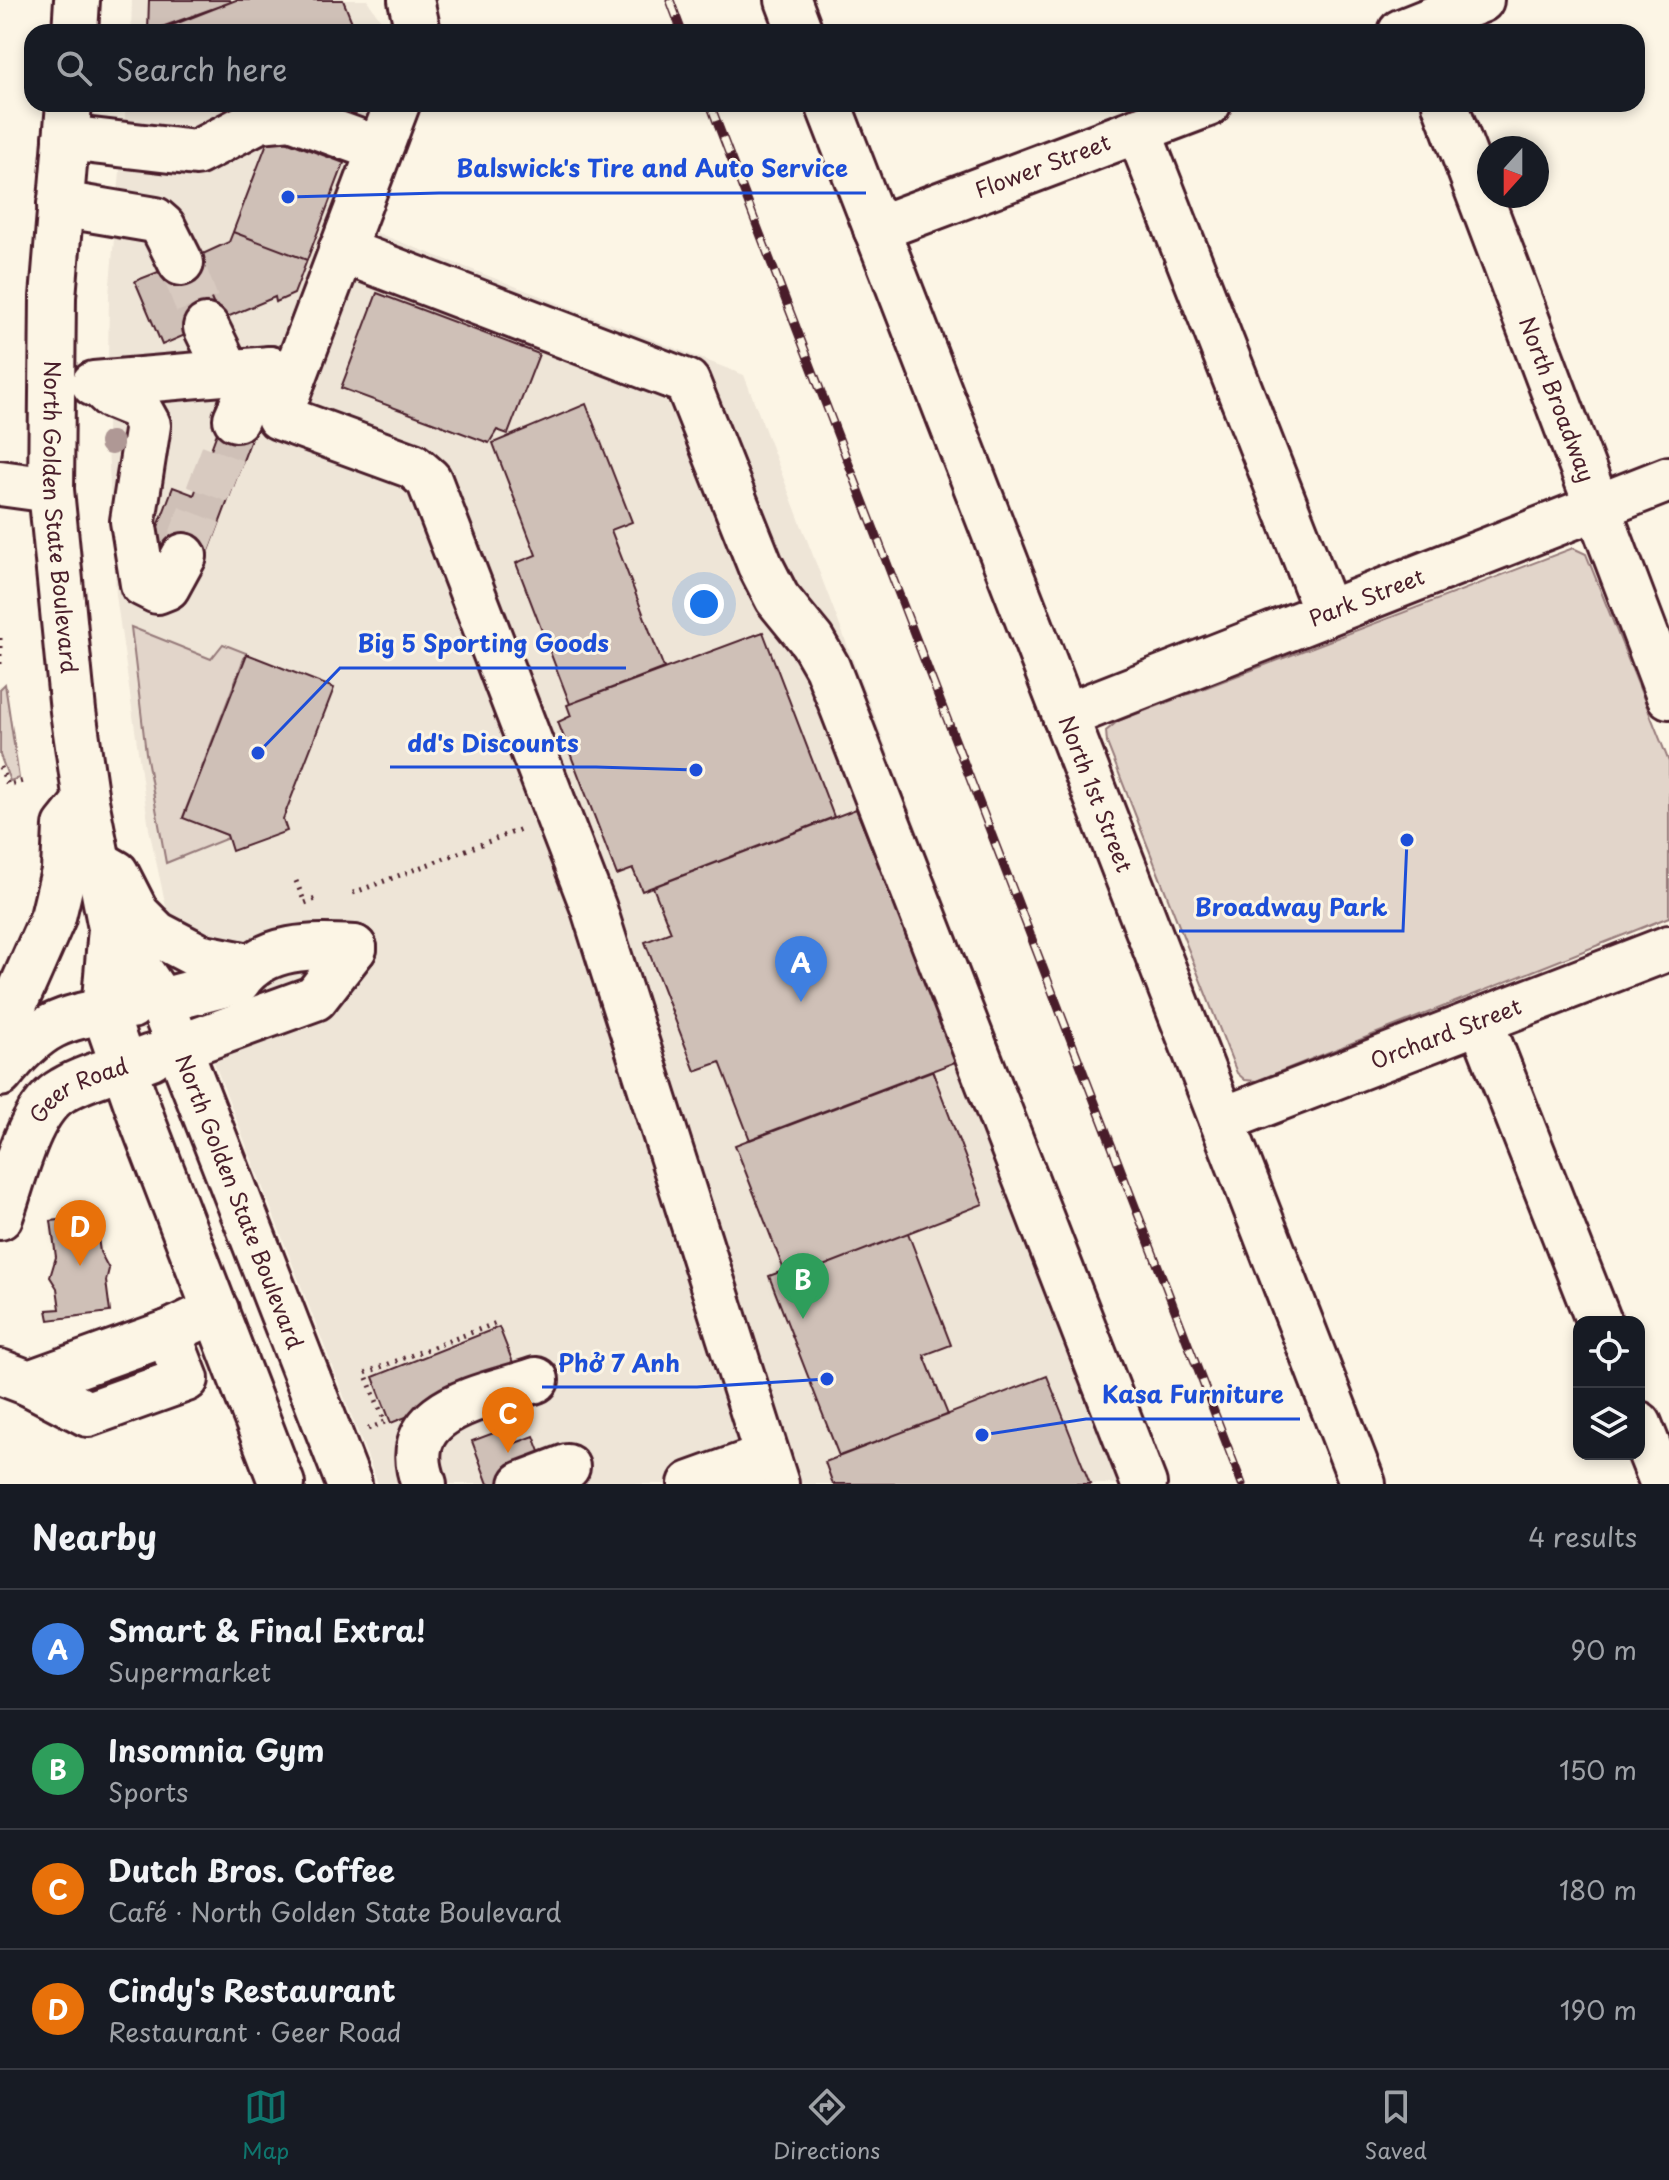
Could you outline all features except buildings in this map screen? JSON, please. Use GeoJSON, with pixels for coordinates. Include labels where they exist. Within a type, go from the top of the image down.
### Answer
{"type":"FeatureCollection","features":[{"type":"Feature","properties":{"kind":"street"},"geometry":{"type":"LineString","coordinates":[[76,24],[77,0]]}},
{"type":"Feature","properties":{"kind":"street"},"geometry":{"type":"LineString","coordinates":[[411,0],[416,24]]}},
{"type":"Feature","properties":{"kind":"street"},"geometry":{"type":"LineString","coordinates":[[788,0],[797,24]]}},
{"type":"Feature","properties":{"kind":"street"},"geometry":{"type":"LineString","coordinates":[[1410,23],[1481,0]]}},
{"type":"Feature","properties":{"kind":"street"},"geometry":{"type":"LineString","coordinates":[[394,112],[341,250],[282,373],[279,417],[413,466],[429,480],[594,909],[771,1470],[691,1484]]}},
{"type":"Feature","properties":{"kind":"street","name":"North 1st Street"},"geometry":{"type":"LineString","coordinates":[[831,112],[1363,1484]]}},
{"type":"Feature","properties":{"kind":"street","name":"Flower Street"},"geometry":{"type":"LineString","coordinates":[[876,229],[1186,112]]}},
{"type":"Feature","properties":{"kind":"street","name":"North Broadway"},"geometry":{"type":"LineString","coordinates":[[1448,112],[1595,508],[1669,696]]}},
{"type":"Feature","properties":{"kind":"street"},"geometry":{"type":"LineString","coordinates":[[68,121],[196,153],[259,120],[291,117],[379,149]]}},
{"type":"Feature","properties":{"kind":"street","name":"North Golden State Boulevard"},"geometry":{"type":"LineString","coordinates":[[68,121],[60,204],[51,387],[51,476],[66,659],[86,801],[111,928],[104,1011],[282,1484]]}},
{"type":"Feature","properties":{"kind":"street"},"geometry":{"type":"LineString","coordinates":[[1138,130],[1327,613]]}},
{"type":"Feature","properties":{"kind":"street"},"geometry":{"type":"LineString","coordinates":[[60,204],[161,224],[171,267]]}},
{"type":"Feature","properties":{"kind":"street"},"geometry":{"type":"LineString","coordinates":[[341,250],[687,382],[760,565],[777,598],[812,641],[827,667],[1144,1484]]}},
{"type":"Feature","properties":{"kind":"street"},"geometry":{"type":"LineString","coordinates":[[196,330],[217,373]]}},
{"type":"Feature","properties":{"kind":"street"},"geometry":{"type":"LineString","coordinates":[[51,387],[217,373],[282,373]]}},
{"type":"Feature","properties":{"kind":"street"},"geometry":{"type":"LineString","coordinates":[[236,419],[252,383],[282,373]]}},
{"type":"Feature","properties":{"kind":"street"},"geometry":{"type":"LineString","coordinates":[[98,384],[111,396],[138,407],[148,425],[133,521],[143,584],[157,591],[167,587],[184,556]]}},
{"type":"Feature","properties":{"kind":"street"},"geometry":{"type":"LineString","coordinates":[[0,455],[51,476]]}},
{"type":"Feature","properties":{"kind":"street"},"geometry":{"type":"LineString","coordinates":[[0,483],[51,476]]}},
{"type":"Feature","properties":{"kind":"street","name":"Park Street"},"geometry":{"type":"LineString","coordinates":[[1065,716],[1669,479]]}},
{"type":"Feature","properties":{"kind":"street"},"geometry":{"type":"LineString","coordinates":[[0,1037],[58,901],[64,871],[66,826],[86,801]]}},
{"type":"Feature","properties":{"kind":"street"},"geometry":{"type":"LineString","coordinates":[[0,1074],[45,1027],[72,1017],[161,1001],[238,981],[249,966],[199,956],[157,934],[137,914],[116,873],[97,862]]}},
{"type":"Feature","properties":{"kind":"street","name":"North Golden State Boulevard"},"geometry":{"type":"LineString","coordinates":[[111,928],[161,1001],[351,1458]]}},
{"type":"Feature","properties":{"kind":"street","name":"Geer Road"},"geometry":{"type":"LineString","coordinates":[[0,1217],[33,1123],[47,1103],[63,1089],[315,998],[354,948],[302,945],[249,966]]}},
{"type":"Feature","properties":{"kind":"street","name":"Orchard Street"},"geometry":{"type":"LineString","coordinates":[[1222,1120],[1669,948]]}},
{"type":"Feature","properties":{"kind":"street"},"geometry":{"type":"LineString","coordinates":[[1481,1022],[1597,1316]]}},
{"type":"Feature","properties":{"kind":"street"},"geometry":{"type":"LineString","coordinates":[[14,1378],[168,1333],[216,1310],[226,1310],[247,1323],[291,1411],[317,1444],[351,1458]]}},
{"type":"Feature","properties":{"kind":"street"},"geometry":{"type":"LineString","coordinates":[[424,1484],[416,1456],[425,1429],[437,1416],[540,1390],[455,1435],[444,1449],[441,1462],[449,1484]]}},
{"type":"Feature","properties":{"kind":"street"},"geometry":{"type":"LineString","coordinates":[[1645,1439],[1663,1484]]}},
{"type":"Feature","properties":{"kind":"street"},"geometry":{"type":"LineString","coordinates":[[522,1484],[567,1467]]}},
{"type":"Feature","properties":{"kind":"path"},"geometry":{"type":"LineString","coordinates":[[0,638],[0,664]]}},
{"type":"Feature","properties":{"kind":"path"},"geometry":{"type":"LineString","coordinates":[[0,767],[8,785],[23,781]]}},
{"type":"Feature","properties":{"kind":"path"},"geometry":{"type":"LineString","coordinates":[[353,893],[525,827]]}},
{"type":"Feature","properties":{"kind":"path"},"geometry":{"type":"LineString","coordinates":[[296,881],[305,903],[318,898]]}},
{"type":"Feature","properties":{"kind":"path"},"geometry":{"type":"LineString","coordinates":[[351,1458],[385,1422],[365,1373],[499,1322]]}},
{"type":"Feature","properties":{"kind":"shaded area"},"geometry":{"type":"Polygon","coordinates":[[[132,0],[367,0],[384,24],[131,24],[132,0]]]}},
{"type":"Feature","properties":{"kind":"shaded area"},"geometry":{"type":"Polygon","coordinates":[[[125,112],[368,112],[331,215],[744,375],[1168,1484],[378,1484],[182,980],[149,829],[116,595],[107,430],[109,295],[125,112]]]}},
{"type":"Feature","properties":{"kind":"shaded area"},"geometry":{"type":"Polygon","coordinates":[[[1573,548],[1586,554],[1669,762],[1669,917],[1256,1081],[1245,1080],[1237,1073],[1107,743],[1106,731],[1118,721],[1573,548]]]}},
{"type":"Feature","properties":{"kind":"shaded area"},"geometry":{"type":"Polygon","coordinates":[[[131,627],[211,659],[223,644],[246,653],[183,817],[228,838],[166,863],[146,753],[131,627]]]}},
{"type":"Feature","properties":{"kind":"shaded area"},"geometry":{"type":"Polygon","coordinates":[[[5,684],[19,778],[10,781],[0,755],[0,689],[5,684]]]}},
{"type":"Feature","properties":{"kind":"tunnel"},"geometry":{"type":"LineString","coordinates":[[181,263],[206,327]]}},
{"type":"Feature","properties":{"kind":"tunnel"},"geometry":{"type":"LineString","coordinates":[[184,556],[236,419]]}},
{"type":"Feature","properties":{"kind":"railway"},"geometry":{"type":"LineString","coordinates":[[670,0],[679,24]]}},
{"type":"Feature","properties":{"kind":"railway"},"geometry":{"type":"LineString","coordinates":[[713,112],[1242,1484]]}},
{"type":"Feature","properties":{"kind":"place","name":"Balswick's Tire and Auto Service"},"geometry":{"type":"Point","coordinates":[288,197]}},
{"type":"Feature","properties":{"kind":"place","name":"Big 5 Sporting Goods"},"geometry":{"type":"Point","coordinates":[258,753]}},
{"type":"Feature","properties":{"kind":"place","name":"dd's Discounts"},"geometry":{"type":"Point","coordinates":[696,770]}},
{"type":"Feature","properties":{"kind":"place","name":"Broadway Park"},"geometry":{"type":"Point","coordinates":[1407,840]}},
{"type":"Feature","properties":{"kind":"place","name":"Smart & Final Extra!"},"geometry":{"type":"Point","coordinates":[801,1002]}},
{"type":"Feature","properties":{"kind":"place","name":"Cindy's Restaurant"},"geometry":{"type":"Point","coordinates":[80,1266]}},
{"type":"Feature","properties":{"kind":"place","name":"Insomnia Gym"},"geometry":{"type":"Point","coordinates":[803,1319]}},
{"type":"Feature","properties":{"kind":"place","name":"Phở 7 Anh"},"geometry":{"type":"Point","coordinates":[827,1379]}},
{"type":"Feature","properties":{"kind":"place","name":"Kasa Furniture"},"geometry":{"type":"Point","coordinates":[982,1435]}},
{"type":"Feature","properties":{"kind":"place","name":"Dutch Bros. Coffee"},"geometry":{"type":"Point","coordinates":[508,1453]}}]}
